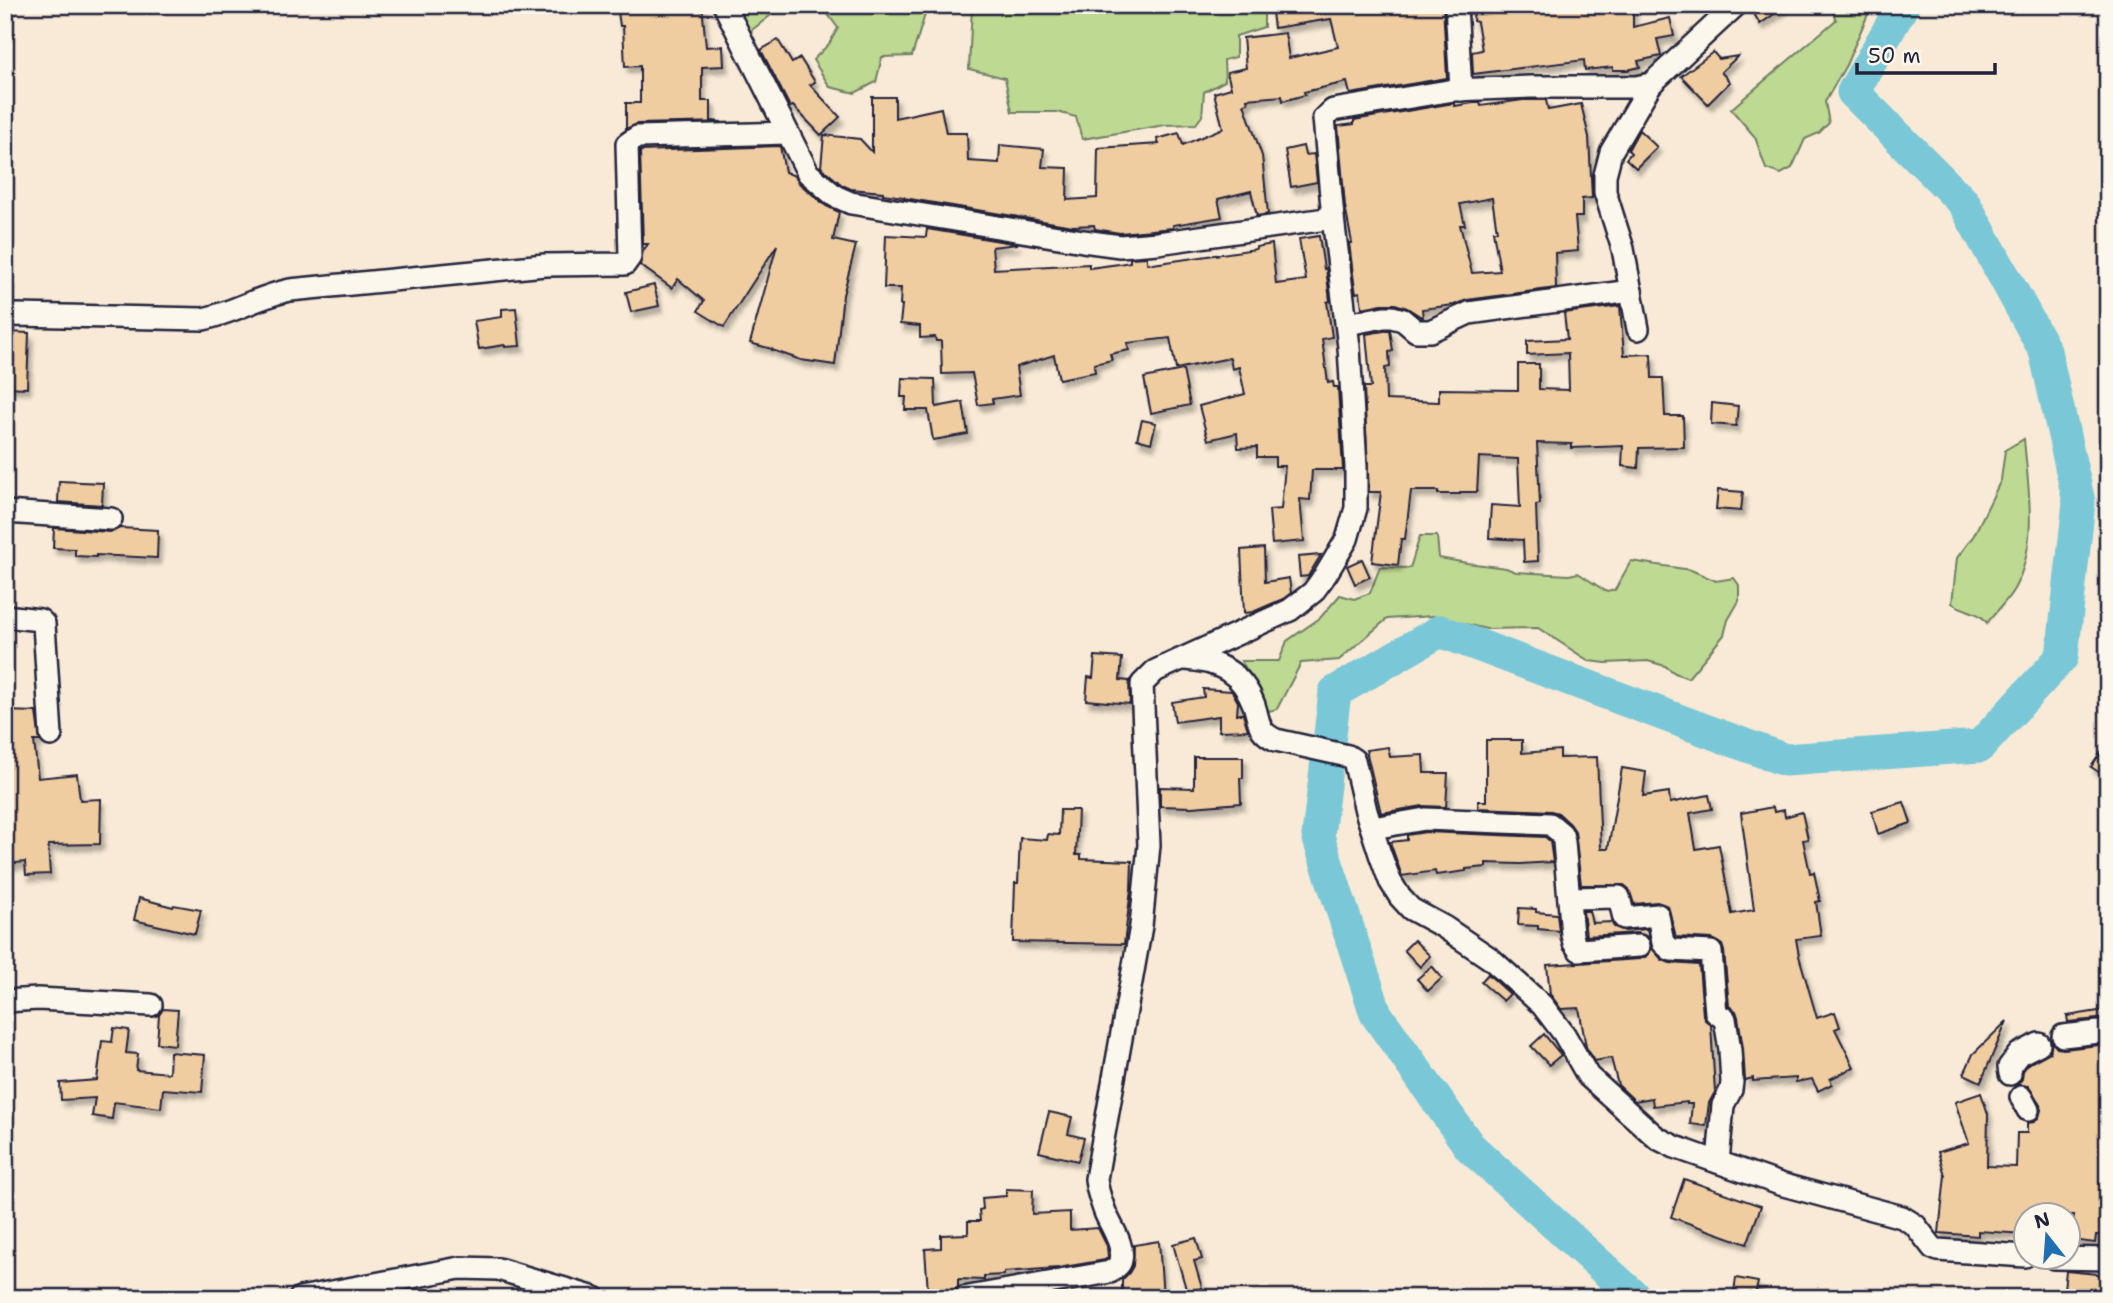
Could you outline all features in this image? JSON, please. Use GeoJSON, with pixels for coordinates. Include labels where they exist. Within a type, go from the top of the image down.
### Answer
{"type":"FeatureCollection","features":[{"type":"Feature","properties":{"kind":"street"},"geometry":{"type":"LineString","coordinates":[[724,5],[808,173],[835,196],[851,203],[1120,246],[1333,218]]}},
{"type":"Feature","properties":{"kind":"street"},"geometry":{"type":"LineString","coordinates":[[1456,5],[1461,90]]}},
{"type":"Feature","properties":{"kind":"street"},"geometry":{"type":"LineString","coordinates":[[1638,329],[1623,249],[1605,192],[1605,175],[1611,152],[1651,84],[1736,5]]}},
{"type":"Feature","properties":{"kind":"street"},"geometry":{"type":"LineString","coordinates":[[963,1298],[1110,1272],[1118,1266],[1122,1258],[1120,1246],[1097,1191],[1096,1179],[1146,887],[1149,845],[1142,684],[1155,671],[1290,610],[1303,601],[1313,592],[1348,539],[1356,508],[1356,467],[1347,324],[1333,218],[1324,118],[1333,110],[1428,93],[1532,87],[1636,87],[1651,84]]}},
{"type":"Feature","properties":{"kind":"street"},"geometry":{"type":"LineString","coordinates":[[5,316],[203,319],[273,293],[290,290],[545,265],[625,264],[630,257],[627,144],[632,139],[787,133]]}},
{"type":"Feature","properties":{"kind":"street"},"geometry":{"type":"LineString","coordinates":[[1347,324],[1392,317],[1404,320],[1416,331],[1430,331],[1469,313],[1631,291]]}},
{"type":"Feature","properties":{"kind":"street"},"geometry":{"type":"LineString","coordinates":[[5,512],[111,519]]}},
{"type":"Feature","properties":{"kind":"street"},"geometry":{"type":"LineString","coordinates":[[5,617],[40,620],[44,624],[51,735]]}},
{"type":"Feature","properties":{"kind":"street"},"geometry":{"type":"LineString","coordinates":[[1183,659],[1206,660],[1230,670],[1252,701],[1265,735],[1354,760],[1366,811],[1390,881],[1400,897],[1411,909],[1444,927],[1491,959],[1542,1005],[1564,1034],[1588,1076],[1657,1139],[1780,1184],[1902,1217],[1915,1224],[1933,1248],[1938,1250],[2011,1255]]}},
{"type":"Feature","properties":{"kind":"street"},"geometry":{"type":"LineString","coordinates":[[1373,828],[1425,819],[1550,824],[1562,834],[1574,943],[1580,950],[1639,946]]}},
{"type":"Feature","properties":{"kind":"street"},"geometry":{"type":"LineString","coordinates":[[1569,898],[1619,897],[1624,918],[1658,915],[1663,943],[1671,950],[1710,952],[1716,1013],[1725,1019],[1731,1071],[1731,1090],[1723,1105],[1718,1162]]}},
{"type":"Feature","properties":{"kind":"street"},"geometry":{"type":"LineString","coordinates":[[5,1001],[38,999],[152,1005]]}},
{"type":"Feature","properties":{"kind":"street"},"geometry":{"type":"LineString","coordinates":[[2063,1037],[2108,1031]]}},
{"type":"Feature","properties":{"kind":"street"},"geometry":{"type":"LineString","coordinates":[[2010,1074],[2009,1067],[2019,1054],[2039,1044]]}},
{"type":"Feature","properties":{"kind":"street"},"geometry":{"type":"LineString","coordinates":[[2082,1259],[2108,1259]]}},
{"type":"Feature","properties":{"kind":"street"},"geometry":{"type":"LineString","coordinates":[[300,1298],[460,1268],[498,1269],[595,1298]]}},
{"type":"Feature","properties":{"kind":"green space"},"geometry":{"type":"Polygon","coordinates":[[[735,5],[784,5],[748,33],[735,5]]]}},
{"type":"Feature","properties":{"kind":"green space"},"geometry":{"type":"Polygon","coordinates":[[[821,5],[928,5],[912,56],[882,57],[876,82],[855,93],[830,87],[813,60],[829,44],[838,28],[821,5]]]}},
{"type":"Feature","properties":{"kind":"green space"},"geometry":{"type":"Polygon","coordinates":[[[972,5],[1264,5],[1264,27],[1236,36],[1236,57],[1224,60],[1225,81],[1204,92],[1202,116],[1196,124],[1165,125],[1082,139],[1076,117],[1057,112],[1012,112],[1005,78],[969,69],[972,5]]]}},
{"type":"Feature","properties":{"kind":"green space"},"geometry":{"type":"Polygon","coordinates":[[[1830,5],[1872,5],[1846,65],[1825,102],[1829,123],[1819,133],[1805,139],[1792,168],[1781,174],[1766,169],[1755,137],[1731,109],[1836,20],[1830,5]]]}},
{"type":"Feature","properties":{"kind":"green space"},"geometry":{"type":"Polygon","coordinates":[[[2024,439],[2030,516],[2027,554],[2014,589],[1987,623],[1980,616],[1952,603],[1957,558],[1974,535],[2001,480],[2005,450],[2024,439]]]}},
{"type":"Feature","properties":{"kind":"green space"},"geometry":{"type":"Polygon","coordinates":[[[1420,536],[1437,536],[1439,558],[1506,568],[1516,572],[1569,575],[1578,573],[1607,592],[1615,590],[1631,561],[1691,570],[1716,581],[1734,578],[1739,585],[1739,601],[1728,620],[1724,635],[1688,678],[1648,661],[1589,661],[1538,628],[1486,629],[1433,616],[1387,619],[1339,660],[1301,663],[1277,709],[1269,711],[1264,705],[1259,688],[1241,661],[1279,661],[1287,641],[1320,618],[1340,595],[1354,599],[1370,593],[1380,567],[1410,568],[1420,536]]]}},
{"type":"Feature","properties":{"kind":"building"},"geometry":{"type":"Polygon","coordinates":[[[617,5],[702,5],[706,47],[723,46],[724,66],[702,67],[702,101],[711,101],[711,121],[722,122],[637,124],[626,129],[626,103],[640,103],[640,66],[625,67],[623,26],[620,26],[617,5]]]}},
{"type":"Feature","properties":{"kind":"building"},"geometry":{"type":"Polygon","coordinates":[[[1271,5],[1443,5],[1447,78],[1350,94],[1347,82],[1304,92],[1305,95],[1283,101],[1282,96],[1247,99],[1248,103],[1244,104],[1262,156],[1268,214],[1257,216],[1251,191],[1218,199],[1222,217],[1173,225],[1173,228],[1120,233],[1095,229],[1094,225],[1073,226],[904,198],[883,192],[851,189],[821,167],[824,135],[860,139],[872,152],[872,97],[895,97],[895,118],[941,108],[946,133],[967,133],[968,161],[999,163],[1000,145],[1044,149],[1042,167],[1068,168],[1067,200],[1097,198],[1098,148],[1159,144],[1157,139],[1179,133],[1183,145],[1223,128],[1214,93],[1231,88],[1227,72],[1246,68],[1243,38],[1285,33],[1289,58],[1338,47],[1331,19],[1274,28],[1271,5]]]}},
{"type":"Feature","properties":{"kind":"building"},"geometry":{"type":"Polygon","coordinates":[[[1493,5],[1633,5],[1633,27],[1670,18],[1674,36],[1657,39],[1661,56],[1638,61],[1640,67],[1627,70],[1613,70],[1613,67],[1585,70],[1584,60],[1473,74],[1472,52],[1482,50],[1477,22],[1473,21],[1474,6],[1493,8],[1493,5]]]}},
{"type":"Feature","properties":{"kind":"building"},"geometry":{"type":"Polygon","coordinates":[[[1749,5],[1787,5],[1760,24],[1749,5]]]}},
{"type":"Feature","properties":{"kind":"building"},"geometry":{"type":"Polygon","coordinates":[[[778,40],[792,63],[800,58],[815,82],[810,85],[840,117],[821,135],[793,106],[790,107],[761,50],[778,40]]]}},
{"type":"Feature","properties":{"kind":"building"},"geometry":{"type":"Polygon","coordinates":[[[1713,52],[1719,59],[1738,56],[1721,72],[1730,82],[1708,104],[1681,76],[1713,52]]]}},
{"type":"Feature","properties":{"kind":"building"},"geometry":{"type":"Polygon","coordinates":[[[1523,100],[1546,100],[1548,110],[1581,104],[1589,137],[1592,198],[1582,199],[1582,217],[1575,217],[1578,251],[1555,253],[1556,288],[1422,309],[1423,318],[1395,304],[1362,308],[1360,292],[1356,293],[1354,282],[1338,126],[1354,124],[1354,120],[1454,103],[1454,106],[1480,102],[1481,106],[1523,100]],[[1492,198],[1460,204],[1465,225],[1460,225],[1472,273],[1500,271],[1493,231],[1497,231],[1492,198]]]}},
{"type":"Feature","properties":{"kind":"building"},"geometry":{"type":"Polygon","coordinates":[[[1639,130],[1657,147],[1636,168],[1626,159],[1631,153],[1628,150],[1639,130]]]}},
{"type":"Feature","properties":{"kind":"building"},"geometry":{"type":"Polygon","coordinates":[[[780,146],[785,172],[795,176],[799,183],[826,206],[839,212],[833,240],[856,245],[843,295],[835,365],[801,360],[750,343],[777,245],[724,327],[698,311],[704,301],[678,279],[672,288],[640,265],[643,251],[648,244],[643,244],[640,151],[780,146]]]}},
{"type":"Feature","properties":{"kind":"building"},"geometry":{"type":"Polygon","coordinates":[[[1303,146],[1305,155],[1314,154],[1317,182],[1291,187],[1285,150],[1303,146]]]}},
{"type":"Feature","properties":{"kind":"building"},"geometry":{"type":"Polygon","coordinates":[[[927,229],[1018,244],[992,247],[994,269],[1089,264],[1089,268],[1130,262],[1130,258],[1147,257],[1147,263],[1153,264],[1256,249],[1272,244],[1276,284],[1306,280],[1299,239],[1319,236],[1324,269],[1326,268],[1332,337],[1322,339],[1328,383],[1333,382],[1334,387],[1338,387],[1343,470],[1312,470],[1310,500],[1300,499],[1304,541],[1272,544],[1269,510],[1281,509],[1285,466],[1275,466],[1275,457],[1257,457],[1257,447],[1238,448],[1237,433],[1208,440],[1199,406],[1245,394],[1239,367],[1232,369],[1230,358],[1176,369],[1170,338],[1127,343],[1129,350],[1110,354],[1112,360],[1094,364],[1095,372],[1059,379],[1054,355],[1016,367],[1020,395],[992,399],[993,403],[978,405],[972,373],[942,374],[941,341],[936,341],[935,337],[920,338],[920,326],[900,324],[901,288],[884,288],[886,235],[926,237],[927,229]]]}},
{"type":"Feature","properties":{"kind":"building"},"geometry":{"type":"Polygon","coordinates":[[[654,285],[659,306],[631,312],[626,292],[654,285]]]}},
{"type":"Feature","properties":{"kind":"building"},"geometry":{"type":"Polygon","coordinates":[[[1620,306],[1624,355],[1651,354],[1652,378],[1663,378],[1665,416],[1683,416],[1684,447],[1639,448],[1638,468],[1622,466],[1623,446],[1572,448],[1572,444],[1537,443],[1540,504],[1536,505],[1538,561],[1524,562],[1523,540],[1489,538],[1491,505],[1520,507],[1518,459],[1479,457],[1477,492],[1438,494],[1438,491],[1411,491],[1405,539],[1401,539],[1398,565],[1372,562],[1381,492],[1369,492],[1364,387],[1371,387],[1366,334],[1390,330],[1393,351],[1389,352],[1390,367],[1385,368],[1386,400],[1439,402],[1439,389],[1518,390],[1518,364],[1539,364],[1539,389],[1569,390],[1568,353],[1527,355],[1527,341],[1567,339],[1564,313],[1620,306]]]}},
{"type":"Feature","properties":{"kind":"building"},"geometry":{"type":"Polygon","coordinates":[[[516,308],[520,346],[479,349],[474,321],[502,317],[502,309],[516,308]]]}},
{"type":"Feature","properties":{"kind":"building"},"geometry":{"type":"Polygon","coordinates":[[[9,332],[29,333],[27,388],[5,387],[9,332]]]}},
{"type":"Feature","properties":{"kind":"building"},"geometry":{"type":"Polygon","coordinates":[[[1183,370],[1190,405],[1151,413],[1144,378],[1183,370]]]}},
{"type":"Feature","properties":{"kind":"building"},"geometry":{"type":"Polygon","coordinates":[[[902,378],[935,379],[936,407],[963,402],[968,434],[933,440],[928,410],[905,410],[906,397],[901,397],[902,378]]]}},
{"type":"Feature","properties":{"kind":"building"},"geometry":{"type":"Polygon","coordinates":[[[1712,403],[1738,406],[1736,426],[1711,424],[1712,403]]]}},
{"type":"Feature","properties":{"kind":"building"},"geometry":{"type":"Polygon","coordinates":[[[1142,420],[1156,423],[1151,443],[1137,439],[1142,420]]]}},
{"type":"Feature","properties":{"kind":"building"},"geometry":{"type":"Polygon","coordinates":[[[59,481],[103,483],[102,505],[58,502],[59,481]]]}},
{"type":"Feature","properties":{"kind":"building"},"geometry":{"type":"Polygon","coordinates":[[[1718,490],[1743,492],[1741,511],[1716,509],[1718,490]]]}},
{"type":"Feature","properties":{"kind":"building"},"geometry":{"type":"Polygon","coordinates":[[[54,528],[110,532],[120,528],[158,530],[157,558],[75,556],[75,549],[53,548],[54,528]]]}},
{"type":"Feature","properties":{"kind":"building"},"geometry":{"type":"Polygon","coordinates":[[[1264,548],[1265,582],[1289,578],[1291,593],[1253,612],[1244,613],[1241,550],[1264,548]]]}},
{"type":"Feature","properties":{"kind":"building"},"geometry":{"type":"Polygon","coordinates":[[[1321,555],[1308,576],[1300,577],[1298,557],[1321,555]]]}},
{"type":"Feature","properties":{"kind":"building"},"geometry":{"type":"Polygon","coordinates":[[[1362,559],[1370,577],[1355,584],[1347,566],[1362,559]]]}},
{"type":"Feature","properties":{"kind":"building"},"geometry":{"type":"Polygon","coordinates":[[[1095,656],[1122,658],[1120,680],[1129,681],[1130,704],[1086,700],[1088,677],[1093,678],[1095,656]]]}},
{"type":"Feature","properties":{"kind":"building"},"geometry":{"type":"Polygon","coordinates":[[[1203,689],[1232,691],[1238,702],[1237,714],[1243,714],[1248,730],[1219,731],[1219,716],[1175,722],[1172,702],[1204,697],[1203,689]]]}},
{"type":"Feature","properties":{"kind":"building"},"geometry":{"type":"Polygon","coordinates":[[[5,711],[36,712],[40,741],[34,741],[38,778],[77,774],[80,800],[101,799],[100,844],[48,845],[50,874],[26,875],[25,862],[5,864],[5,711]]]}},
{"type":"Feature","properties":{"kind":"building"},"geometry":{"type":"Polygon","coordinates":[[[1486,740],[1522,740],[1522,753],[1560,750],[1560,758],[1597,757],[1601,849],[1608,849],[1622,768],[1646,772],[1643,796],[1669,792],[1670,803],[1709,795],[1712,809],[1690,813],[1696,849],[1719,845],[1732,914],[1754,910],[1741,813],[1773,807],[1774,812],[1784,810],[1785,817],[1802,812],[1808,839],[1803,840],[1810,873],[1814,872],[1820,901],[1816,902],[1821,936],[1796,939],[1799,956],[1817,1018],[1835,1012],[1840,1027],[1835,1029],[1854,1067],[1830,1079],[1832,1084],[1818,1091],[1812,1079],[1796,1082],[1796,1078],[1745,1080],[1738,1017],[1736,1011],[1729,1006],[1722,945],[1712,939],[1676,937],[1668,906],[1657,902],[1634,904],[1629,889],[1624,885],[1581,885],[1575,831],[1558,813],[1478,808],[1478,801],[1486,801],[1486,740]]]}},
{"type":"Feature","properties":{"kind":"building"},"geometry":{"type":"Polygon","coordinates":[[[2108,742],[2108,778],[2091,767],[2108,742]]]}},
{"type":"Feature","properties":{"kind":"building"},"geometry":{"type":"Polygon","coordinates":[[[1388,747],[1390,757],[1423,755],[1424,773],[1448,773],[1446,807],[1423,806],[1381,813],[1366,750],[1388,747]]]}},
{"type":"Feature","properties":{"kind":"building"},"geometry":{"type":"Polygon","coordinates":[[[1194,757],[1243,757],[1241,803],[1192,807],[1160,806],[1160,787],[1194,788],[1194,757]]]}},
{"type":"Feature","properties":{"kind":"building"},"geometry":{"type":"Polygon","coordinates":[[[1904,802],[1911,823],[1878,834],[1872,811],[1904,802]]]}},
{"type":"Feature","properties":{"kind":"building"},"geometry":{"type":"Polygon","coordinates":[[[1060,810],[1078,810],[1076,855],[1081,855],[1081,859],[1132,861],[1124,944],[1013,942],[1020,838],[1047,840],[1048,834],[1059,835],[1060,810]]]}},
{"type":"Feature","properties":{"kind":"building"},"geometry":{"type":"Polygon","coordinates":[[[1426,832],[1545,837],[1550,841],[1553,862],[1486,863],[1486,867],[1466,871],[1436,875],[1435,871],[1402,876],[1390,842],[1407,840],[1407,835],[1426,832]]]}},
{"type":"Feature","properties":{"kind":"building"},"geometry":{"type":"Polygon","coordinates":[[[139,898],[173,907],[201,910],[195,934],[134,920],[139,898]]]}},
{"type":"Feature","properties":{"kind":"building"},"geometry":{"type":"Polygon","coordinates":[[[1519,908],[1557,914],[1559,931],[1518,925],[1519,908]]]}},
{"type":"Feature","properties":{"kind":"building"},"geometry":{"type":"Polygon","coordinates":[[[1583,911],[1589,911],[1592,923],[1611,922],[1614,927],[1625,931],[1647,929],[1649,938],[1638,933],[1586,936],[1583,911]]]}},
{"type":"Feature","properties":{"kind":"building"},"geometry":{"type":"Polygon","coordinates":[[[1414,940],[1430,956],[1420,967],[1404,950],[1414,940]]]}},
{"type":"Feature","properties":{"kind":"building"},"geometry":{"type":"Polygon","coordinates":[[[1652,948],[1662,960],[1670,963],[1699,965],[1703,1015],[1711,1025],[1715,1092],[1709,1103],[1706,1126],[1690,1124],[1692,1104],[1687,1102],[1653,1106],[1652,1098],[1635,1101],[1618,1085],[1611,1058],[1595,1061],[1586,1047],[1579,1008],[1561,1009],[1550,994],[1547,965],[1640,959],[1647,956],[1652,948]]]}},
{"type":"Feature","properties":{"kind":"building"},"geometry":{"type":"Polygon","coordinates":[[[1432,966],[1442,978],[1428,991],[1417,979],[1432,966]]]}},
{"type":"Feature","properties":{"kind":"building"},"geometry":{"type":"Polygon","coordinates":[[[1488,974],[1510,994],[1503,1001],[1481,982],[1488,974]]]}},
{"type":"Feature","properties":{"kind":"building"},"geometry":{"type":"Polygon","coordinates":[[[163,1009],[178,1010],[175,1045],[157,1043],[159,1015],[163,1009]]]}},
{"type":"Feature","properties":{"kind":"building"},"geometry":{"type":"Polygon","coordinates":[[[2105,1010],[2107,1018],[2068,1022],[2067,1016],[2105,1010]]]}},
{"type":"Feature","properties":{"kind":"building"},"geometry":{"type":"Polygon","coordinates":[[[2007,1021],[1981,1082],[1964,1074],[1973,1054],[2007,1021]]]}},
{"type":"Feature","properties":{"kind":"building"},"geometry":{"type":"Polygon","coordinates":[[[114,1028],[129,1030],[126,1053],[138,1054],[136,1070],[169,1073],[170,1052],[205,1055],[202,1092],[163,1089],[161,1108],[114,1102],[112,1119],[92,1116],[95,1098],[61,1100],[60,1083],[97,1080],[102,1041],[112,1042],[114,1028]]]}},
{"type":"Feature","properties":{"kind":"building"},"geometry":{"type":"Polygon","coordinates":[[[1544,1034],[1561,1055],[1549,1065],[1531,1046],[1544,1034]]]}},
{"type":"Feature","properties":{"kind":"building"},"geometry":{"type":"Polygon","coordinates":[[[2052,1042],[2057,1048],[2064,1049],[2108,1044],[2108,1235],[2096,1235],[2095,1243],[2082,1241],[2082,1202],[2011,1202],[2011,1233],[1978,1231],[1978,1236],[1939,1233],[1945,1175],[1938,1152],[1969,1143],[1955,1102],[1981,1093],[1988,1114],[1987,1166],[2016,1167],[2017,1133],[2027,1133],[2027,1123],[2034,1122],[2041,1110],[2028,1086],[2017,1085],[2028,1064],[2050,1052],[2052,1042]]]}},
{"type":"Feature","properties":{"kind":"building"},"geometry":{"type":"Polygon","coordinates":[[[1049,1112],[1072,1117],[1068,1134],[1084,1138],[1078,1161],[1039,1152],[1049,1112]]]}},
{"type":"Feature","properties":{"kind":"building"},"geometry":{"type":"Polygon","coordinates":[[[1684,1179],[1761,1206],[1747,1244],[1671,1217],[1684,1179]]]}},
{"type":"Feature","properties":{"kind":"building"},"geometry":{"type":"Polygon","coordinates":[[[1006,1189],[1033,1190],[1032,1214],[1070,1212],[1070,1230],[1098,1228],[1107,1246],[1108,1257],[1105,1260],[1058,1268],[1004,1272],[1004,1275],[984,1276],[984,1280],[958,1279],[958,1286],[952,1292],[928,1292],[925,1249],[941,1248],[941,1235],[968,1234],[968,1221],[980,1221],[982,1198],[1006,1196],[1006,1189]]]}},
{"type":"Feature","properties":{"kind":"building"},"geometry":{"type":"Polygon","coordinates":[[[1196,1238],[1202,1259],[1194,1261],[1202,1288],[1187,1292],[1173,1244],[1196,1238]]]}},
{"type":"Feature","properties":{"kind":"building"},"geometry":{"type":"Polygon","coordinates":[[[1159,1241],[1163,1298],[1122,1298],[1122,1280],[1133,1266],[1134,1245],[1159,1241]]]}},
{"type":"Feature","properties":{"kind":"building"},"geometry":{"type":"Polygon","coordinates":[[[2066,1272],[2108,1275],[2108,1298],[2063,1298],[2066,1272]]]}},
{"type":"Feature","properties":{"kind":"building"},"geometry":{"type":"Polygon","coordinates":[[[1736,1278],[1758,1282],[1755,1296],[1734,1292],[1736,1278]]]}},
{"type":"Feature","properties":{"kind":"waterway"},"geometry":{"type":"LineString","coordinates":[[1636,1298],[1470,1147],[1376,1014],[1318,836],[1335,692],[1440,631],[1785,760],[1980,746],[2062,657],[2079,502],[2045,351],[1964,203],[1853,92],[1903,5]]}}]}
